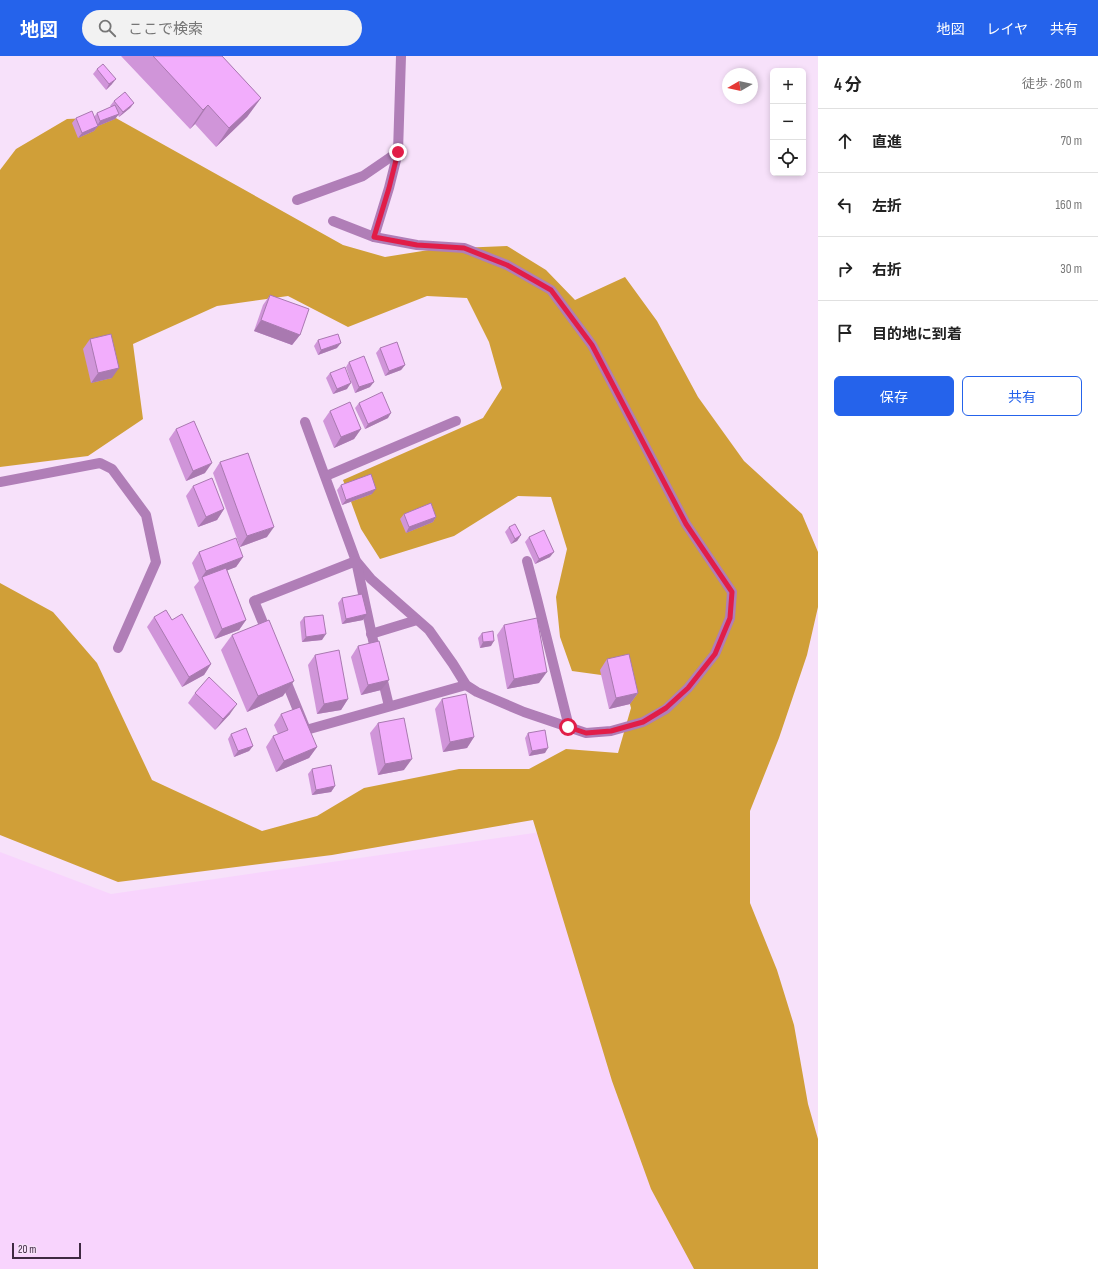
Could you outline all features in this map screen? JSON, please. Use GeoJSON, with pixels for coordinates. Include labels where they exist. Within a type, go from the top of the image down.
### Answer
{"type":"FeatureCollection","features":[{"type":"Feature","properties":{"kind":"street"},"geometry":{"type":"LineString","coordinates":[[374,237],[398,152],[401,56]]}},
{"type":"Feature","properties":{"kind":"street"},"geometry":{"type":"LineString","coordinates":[[297,200],[363,176],[398,152]]}},
{"type":"Feature","properties":{"kind":"street"},"geometry":{"type":"LineString","coordinates":[[333,221],[374,237],[417,245],[464,248],[507,265],[551,290],[592,345],[686,524],[732,592],[730,618],[715,654],[688,688],[666,708],[643,722],[611,731],[586,733],[524,712],[477,692],[466,685],[429,630],[371,579],[356,560]]}},
{"type":"Feature","properties":{"kind":"street"},"geometry":{"type":"LineString","coordinates":[[326,476],[456,421]]}},
{"type":"Feature","properties":{"kind":"street"},"geometry":{"type":"LineString","coordinates":[[305,422],[356,560],[371,634],[389,706]]}},
{"type":"Feature","properties":{"kind":"street"},"geometry":{"type":"LineString","coordinates":[[0,482],[100,464],[112,469],[146,515],[156,562],[118,648]]}},
{"type":"Feature","properties":{"kind":"street"},"geometry":{"type":"LineString","coordinates":[[271,644],[254,601],[356,560]]}},
{"type":"Feature","properties":{"kind":"street"},"geometry":{"type":"LineString","coordinates":[[527,561],[568,727]]}},
{"type":"Feature","properties":{"kind":"street"},"geometry":{"type":"LineString","coordinates":[[371,634],[417,620]]}},
{"type":"Feature","properties":{"kind":"street"},"geometry":{"type":"LineString","coordinates":[[280,666],[306,730],[466,685]]}},
{"type":"Feature","properties":{"kind":"shaded area"},"geometry":{"type":"Polygon","coordinates":[[[114,117],[343,245],[385,257],[435,249],[507,246],[546,270],[575,300],[625,277],[657,321],[698,397],[744,461],[802,514],[818,552],[818,607],[807,655],[779,738],[750,811],[750,903],[777,970],[794,1025],[808,1104],[818,1139],[818,1269],[694,1269],[651,1189],[612,1081],[533,820],[332,855],[118,882],[0,835],[0,583],[53,612],[97,663],[152,780],[262,831],[317,816],[364,788],[459,769],[529,769],[566,749],[618,753],[631,708],[623,678],[572,671],[560,637],[556,597],[567,549],[551,497],[518,496],[454,536],[380,559],[361,529],[343,480],[483,418],[502,388],[489,342],[467,298],[427,296],[348,327],[288,296],[217,306],[133,344],[143,419],[88,456],[0,467],[0,170],[16,149],[67,119],[114,117]]]}},
{"type":"Feature","properties":{"kind":"shaded area"},"geometry":{"type":"Polygon","coordinates":[[[561,829],[731,1269],[0,1269],[0,852],[111,894],[561,829]]]}},
{"type":"Feature","properties":{"kind":"building"},"geometry":{"type":"Polygon","coordinates":[[[153,56],[222,56],[261,98],[229,128],[208,105],[203,110],[153,56]]]}},
{"type":"Feature","properties":{"kind":"building"},"geometry":{"type":"Polygon","coordinates":[[[103,64],[116,79],[109,84],[97,69],[103,64]]]}},
{"type":"Feature","properties":{"kind":"building"},"geometry":{"type":"Polygon","coordinates":[[[125,92],[134,103],[123,112],[114,101],[125,92]]]}},
{"type":"Feature","properties":{"kind":"building"},"geometry":{"type":"Polygon","coordinates":[[[115,105],[119,114],[100,121],[97,113],[115,105]]]}},
{"type":"Feature","properties":{"kind":"building"},"geometry":{"type":"Polygon","coordinates":[[[92,111],[98,126],[82,133],[76,118],[92,111]]]}},
{"type":"Feature","properties":{"kind":"building"},"geometry":{"type":"Polygon","coordinates":[[[270,295],[309,309],[300,335],[261,320],[270,295]]]}},
{"type":"Feature","properties":{"kind":"building"},"geometry":{"type":"Polygon","coordinates":[[[111,334],[119,368],[98,373],[90,339],[111,334]]]}},
{"type":"Feature","properties":{"kind":"building"},"geometry":{"type":"Polygon","coordinates":[[[338,334],[341,343],[321,350],[318,340],[338,334]]]}},
{"type":"Feature","properties":{"kind":"building"},"geometry":{"type":"Polygon","coordinates":[[[397,342],[405,365],[389,371],[380,348],[397,342]]]}},
{"type":"Feature","properties":{"kind":"building"},"geometry":{"type":"Polygon","coordinates":[[[364,356],[374,382],[359,387],[349,362],[364,356]]]}},
{"type":"Feature","properties":{"kind":"building"},"geometry":{"type":"Polygon","coordinates":[[[345,367],[351,383],[337,389],[330,373],[345,367]]]}},
{"type":"Feature","properties":{"kind":"building"},"geometry":{"type":"Polygon","coordinates":[[[382,392],[391,413],[368,424],[359,403],[382,392]]]}},
{"type":"Feature","properties":{"kind":"building"},"geometry":{"type":"Polygon","coordinates":[[[350,402],[361,429],[341,437],[330,411],[350,402]]]}},
{"type":"Feature","properties":{"kind":"building"},"geometry":{"type":"Polygon","coordinates":[[[194,421],[212,463],[193,471],[176,429],[194,421]]]}},
{"type":"Feature","properties":{"kind":"building"},"geometry":{"type":"Polygon","coordinates":[[[248,453],[274,527],[247,536],[220,462],[248,453]]]}},
{"type":"Feature","properties":{"kind":"building"},"geometry":{"type":"Polygon","coordinates":[[[371,474],[376,489],[346,500],[341,485],[371,474]]]}},
{"type":"Feature","properties":{"kind":"building"},"geometry":{"type":"Polygon","coordinates":[[[212,478],[224,509],[206,517],[193,486],[212,478]]]}},
{"type":"Feature","properties":{"kind":"building"},"geometry":{"type":"Polygon","coordinates":[[[431,503],[436,517],[409,527],[404,514],[431,503]]]}},
{"type":"Feature","properties":{"kind":"building"},"geometry":{"type":"Polygon","coordinates":[[[515,524],[521,535],[515,539],[509,527],[515,524]]]}},
{"type":"Feature","properties":{"kind":"building"},"geometry":{"type":"Polygon","coordinates":[[[544,530],[554,552],[539,559],[529,537],[544,530]]]}},
{"type":"Feature","properties":{"kind":"building"},"geometry":{"type":"Polygon","coordinates":[[[236,538],[243,557],[206,571],[199,552],[236,538]]]}},
{"type":"Feature","properties":{"kind":"building"},"geometry":{"type":"Polygon","coordinates":[[[226,568],[246,620],[222,629],[202,577],[226,568]]]}},
{"type":"Feature","properties":{"kind":"building"},"geometry":{"type":"Polygon","coordinates":[[[362,594],[367,614],[346,619],[342,598],[362,594]]]}},
{"type":"Feature","properties":{"kind":"building"},"geometry":{"type":"Polygon","coordinates":[[[166,610],[172,620],[182,614],[211,664],[189,677],[154,617],[166,610]]]}},
{"type":"Feature","properties":{"kind":"building"},"geometry":{"type":"Polygon","coordinates":[[[323,615],[326,634],[306,637],[304,617],[323,615]]]}},
{"type":"Feature","properties":{"kind":"building"},"geometry":{"type":"Polygon","coordinates":[[[537,618],[547,672],[514,679],[504,625],[537,618]]]}},
{"type":"Feature","properties":{"kind":"building"},"geometry":{"type":"Polygon","coordinates":[[[269,620],[294,681],[258,696],[232,635],[269,620]]]}},
{"type":"Feature","properties":{"kind":"building"},"geometry":{"type":"Polygon","coordinates":[[[493,631],[494,641],[483,642],[482,633],[493,631]]]}},
{"type":"Feature","properties":{"kind":"building"},"geometry":{"type":"Polygon","coordinates":[[[379,641],[389,680],[368,685],[358,646],[379,641]]]}},
{"type":"Feature","properties":{"kind":"building"},"geometry":{"type":"Polygon","coordinates":[[[339,650],[348,699],[324,704],[315,655],[339,650]]]}},
{"type":"Feature","properties":{"kind":"building"},"geometry":{"type":"Polygon","coordinates":[[[629,654],[638,693],[616,698],[607,659],[629,654]]]}},
{"type":"Feature","properties":{"kind":"building"},"geometry":{"type":"Polygon","coordinates":[[[209,677],[237,704],[223,719],[195,693],[209,677]]]}},
{"type":"Feature","properties":{"kind":"building"},"geometry":{"type":"Polygon","coordinates":[[[466,694],[474,737],[450,742],[442,699],[466,694]]]}},
{"type":"Feature","properties":{"kind":"building"},"geometry":{"type":"Polygon","coordinates":[[[300,707],[317,747],[284,761],[273,736],[288,730],[281,714],[300,707]]]}},
{"type":"Feature","properties":{"kind":"building"},"geometry":{"type":"Polygon","coordinates":[[[404,718],[412,759],[385,764],[378,723],[404,718]]]}},
{"type":"Feature","properties":{"kind":"building"},"geometry":{"type":"Polygon","coordinates":[[[246,728],[253,746],[238,751],[231,734],[246,728]]]}},
{"type":"Feature","properties":{"kind":"building"},"geometry":{"type":"Polygon","coordinates":[[[545,730],[548,748],[532,751],[528,733],[545,730]]]}},
{"type":"Feature","properties":{"kind":"building"},"geometry":{"type":"Polygon","coordinates":[[[331,765],[335,786],[316,790],[312,769],[331,765]]]}},
{"type":"Feature","properties":{"kind":"route"},"geometry":{"type":"LineString","coordinates":[[398,152],[374,237],[417,245],[464,248],[507,265],[551,290],[592,345],[686,524],[732,592],[730,618],[715,654],[688,688],[666,708],[643,722],[611,731],[586,733],[568,727]]}}]}
